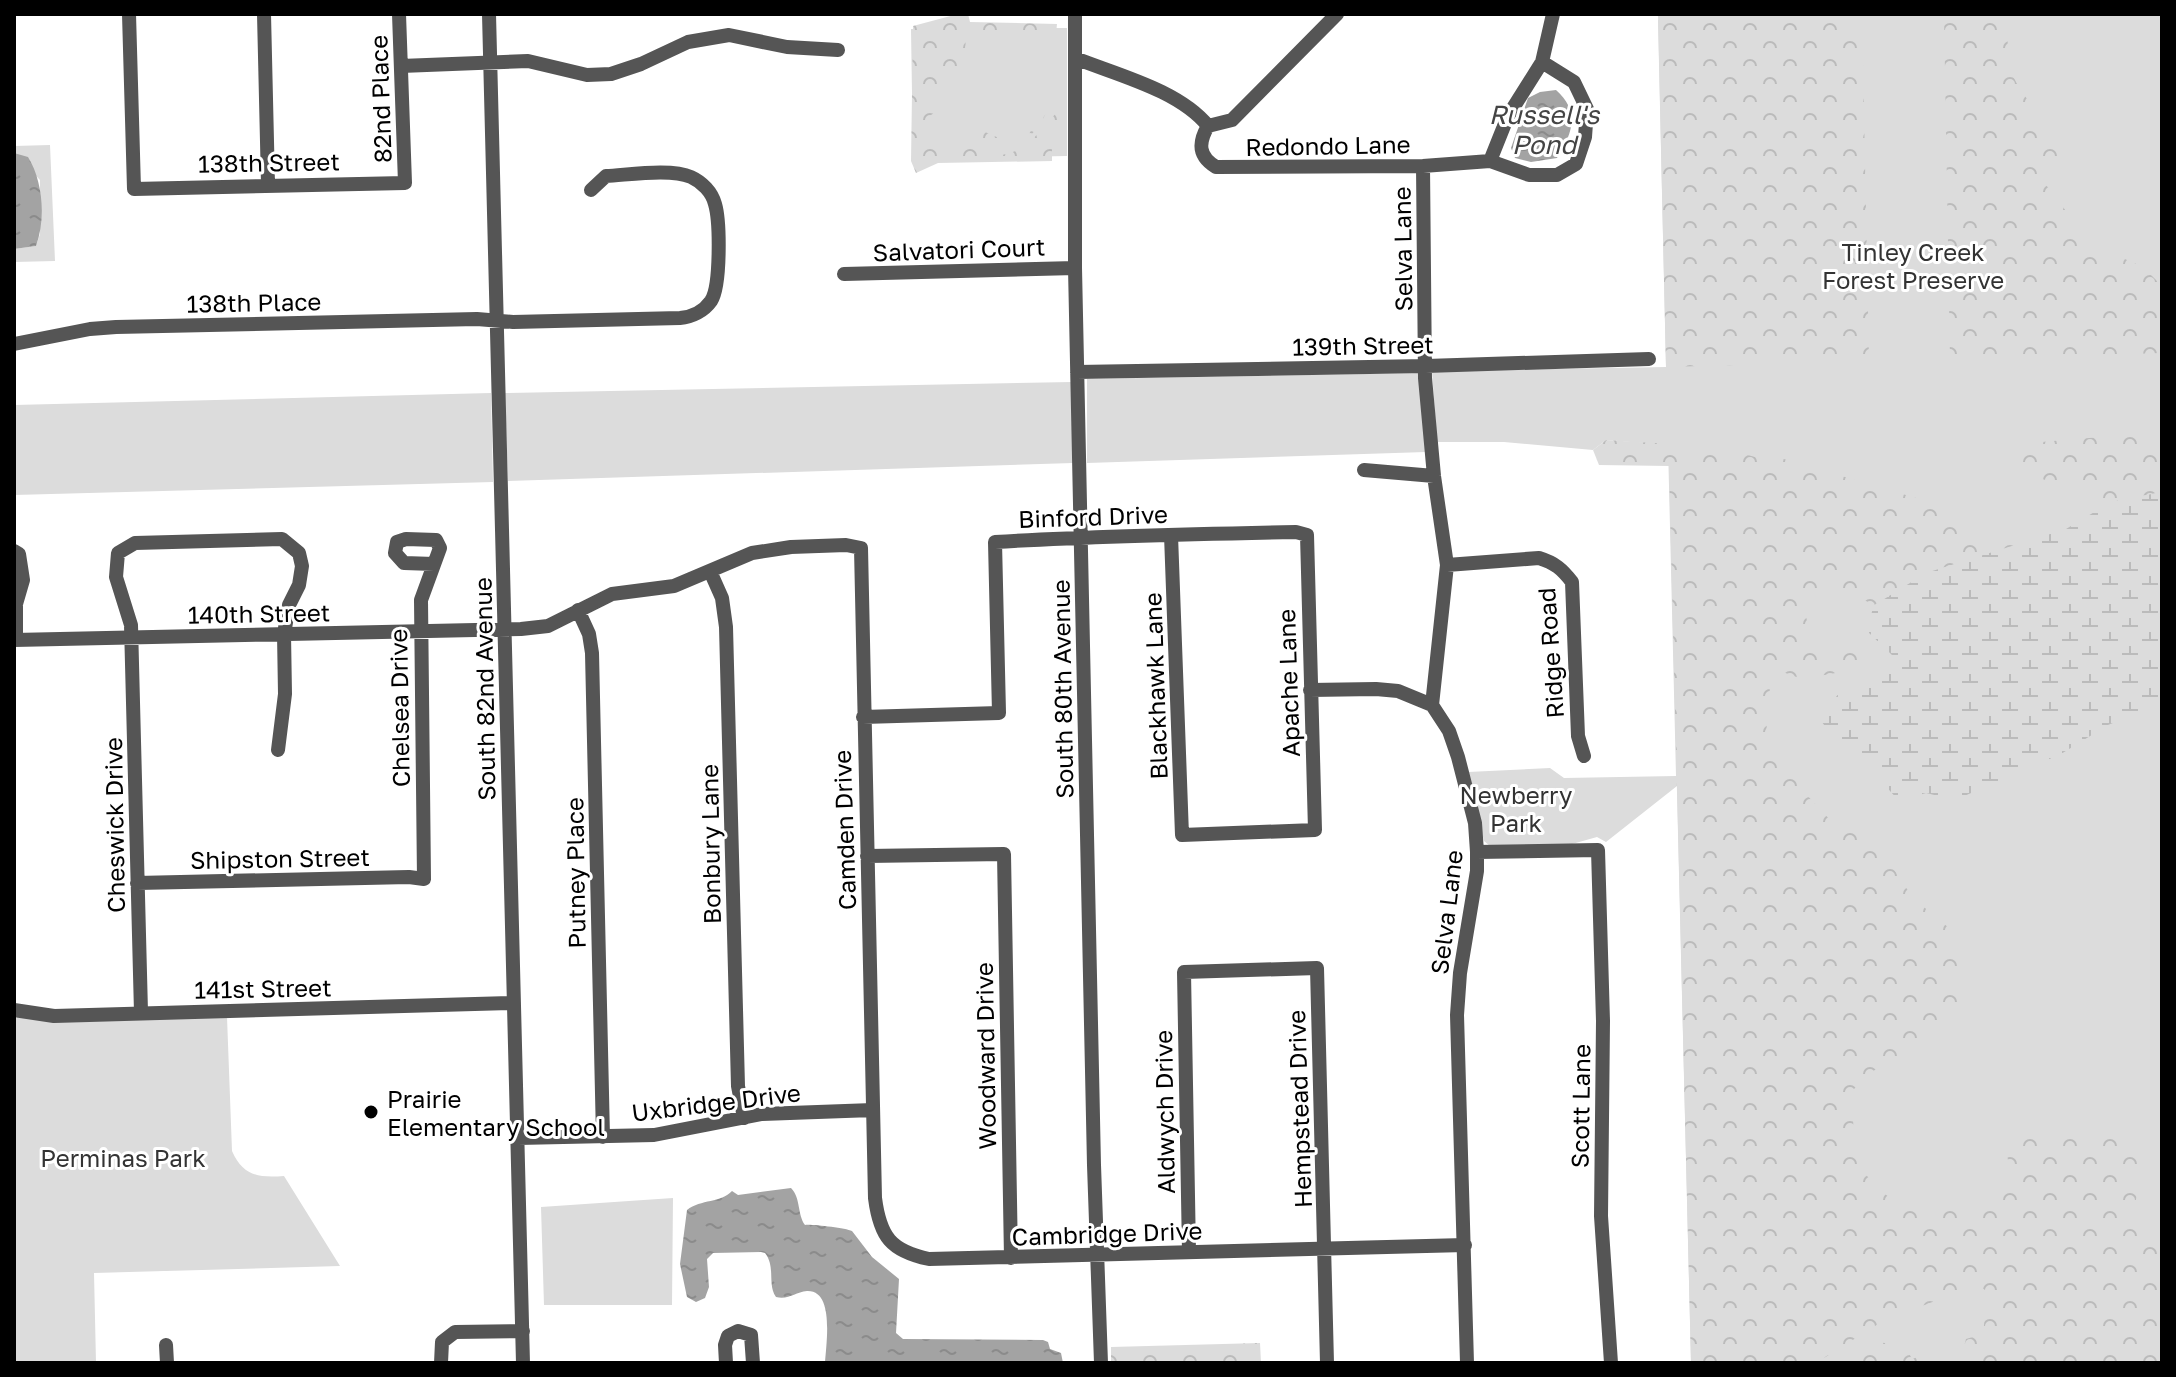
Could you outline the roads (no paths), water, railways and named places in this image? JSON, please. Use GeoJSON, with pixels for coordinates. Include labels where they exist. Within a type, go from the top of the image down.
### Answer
{"type":"FeatureCollection","features":[{"type":"Feature","properties":{"kind":"street","name":"138th Street"},"geometry":{"type":"LineString","coordinates":[[129,14],[134,189],[405,183]]}},
{"type":"Feature","properties":{"kind":"street"},"geometry":{"type":"LineString","coordinates":[[264,14],[268,184]]}},
{"type":"Feature","properties":{"kind":"street","name":"82nd Place"},"geometry":{"type":"LineString","coordinates":[[399,14],[405,183]]}},
{"type":"Feature","properties":{"kind":"street","name":"South 82nd Avenue"},"geometry":{"type":"LineString","coordinates":[[489,14],[523,1363]]}},
{"type":"Feature","properties":{"kind":"street","name":"South 80th Avenue"},"geometry":{"type":"LineString","coordinates":[[1075,14],[1077,372],[1101,1363]]}},
{"type":"Feature","properties":{"kind":"street"},"geometry":{"type":"LineString","coordinates":[[1075,58],[1171,96],[1196,112],[1208,126],[1232,120],[1337,14]]}},
{"type":"Feature","properties":{"kind":"street"},"geometry":{"type":"LineString","coordinates":[[1490,161],[1508,116],[1542,62],[1553,14]]}},
{"type":"Feature","properties":{"kind":"street"},"geometry":{"type":"LineString","coordinates":[[401,66],[528,61],[587,75],[611,74],[688,42],[729,35],[787,47],[838,50]]}},
{"type":"Feature","properties":{"kind":"street","name":"Redondo Lane"},"geometry":{"type":"LineString","coordinates":[[1208,126],[1200,138],[1202,151],[1207,161],[1216,167],[1423,166],[1490,161],[1529,175],[1557,175],[1576,164],[1585,137],[1587,109],[1574,82],[1542,62]]}},
{"type":"Feature","properties":{"kind":"street","name":"Selva Lane"},"geometry":{"type":"LineString","coordinates":[[1423,166],[1426,366],[1434,476],[1447,565],[1432,705],[1449,731],[1458,757],[1475,823],[1477,852],[1457,1015],[1467,1363]]}},
{"type":"Feature","properties":{"kind":"street","name":"138th Place"},"geometry":{"type":"LineString","coordinates":[[14,344],[116,327],[680,318],[695,314],[712,300],[718,276],[716,210],[707,188],[694,178],[673,174],[606,176],[591,190]]}},
{"type":"Feature","properties":{"kind":"street","name":"Salvatori Court"},"geometry":{"type":"LineString","coordinates":[[844,274],[1075,268]]}},
{"type":"Feature","properties":{"kind":"street","name":"139th Street"},"geometry":{"type":"LineString","coordinates":[[1077,372],[1649,359]]}},
{"type":"Feature","properties":{"kind":"street"},"geometry":{"type":"LineString","coordinates":[[1364,470],[1434,476]]}},
{"type":"Feature","properties":{"kind":"street","name":"Binford Drive"},"geometry":{"type":"LineString","coordinates":[[863,717],[999,713],[995,542],[1296,532],[1307,535]]}},
{"type":"Feature","properties":{"kind":"street","name":"Blackhawk Lane"},"geometry":{"type":"LineString","coordinates":[[1171,535],[1182,835],[1315,830]]}},
{"type":"Feature","properties":{"kind":"street","name":"Apache Lane"},"geometry":{"type":"LineString","coordinates":[[1307,535],[1315,830]]}},
{"type":"Feature","properties":{"kind":"street","name":"Cheswick Drive"},"geometry":{"type":"LineString","coordinates":[[141,1012],[131,625],[116,577],[118,553],[135,543],[282,539],[299,553],[302,566],[299,585],[289,605],[284,634]]}},
{"type":"Feature","properties":{"kind":"street","name":"Chelsea Drive"},"geometry":{"type":"LineString","coordinates":[[424,879],[421,600],[440,548],[436,540],[406,539],[397,542],[395,553],[404,563],[434,564]]}},
{"type":"Feature","properties":{"kind":"street","name":"Camden Drive"},"geometry":{"type":"LineString","coordinates":[[710,571],[736,558],[765,550],[846,545],[861,548],[873,1110]]}},
{"type":"Feature","properties":{"kind":"street"},"geometry":{"type":"LineString","coordinates":[[14,551],[19,554],[23,580],[16,604],[15,640]]}},
{"type":"Feature","properties":{"kind":"street","name":"Ridge Road"},"geometry":{"type":"LineString","coordinates":[[1447,565],[1539,558],[1563,570],[1572,582],[1578,736],[1584,756]]}},
{"type":"Feature","properties":{"kind":"street"},"geometry":{"type":"LineString","coordinates":[[505,630],[548,626],[612,594],[674,586],[710,571]]}},
{"type":"Feature","properties":{"kind":"street","name":"Bonbury Lane"},"geometry":{"type":"LineString","coordinates":[[710,571],[722,598],[726,627],[738,1086],[744,1118]]}},
{"type":"Feature","properties":{"kind":"street","name":"Putney Place"},"geometry":{"type":"LineString","coordinates":[[578,610],[589,634],[592,653],[603,1137]]}},
{"type":"Feature","properties":{"kind":"street","name":"140th Street"},"geometry":{"type":"LineString","coordinates":[[15,640],[505,630]]}},
{"type":"Feature","properties":{"kind":"street"},"geometry":{"type":"LineString","coordinates":[[278,750],[285,694],[284,634]]}},
{"type":"Feature","properties":{"kind":"street"},"geometry":{"type":"LineString","coordinates":[[1310,690],[1398,691],[1432,705]]}},
{"type":"Feature","properties":{"kind":"street","name":"Scott Lane"},"geometry":{"type":"LineString","coordinates":[[1477,852],[1598,850],[1603,1021],[1601,1216],[1611,1363]]}},
{"type":"Feature","properties":{"kind":"street","name":"Woodward Drive"},"geometry":{"type":"LineString","coordinates":[[867,856],[1004,854],[1011,1258]]}},
{"type":"Feature","properties":{"kind":"street","name":"Shipston Street"},"geometry":{"type":"LineString","coordinates":[[137,883],[424,879]]}},
{"type":"Feature","properties":{"kind":"street","name":"Aldwych Drive"},"geometry":{"type":"LineString","coordinates":[[1189,1252],[1184,972],[1317,968]]}},
{"type":"Feature","properties":{"kind":"street","name":"Hempstead Drive"},"geometry":{"type":"LineString","coordinates":[[1317,968],[1327,1363]]}},
{"type":"Feature","properties":{"kind":"street","name":"141st Street"},"geometry":{"type":"LineString","coordinates":[[14,1010],[54,1016],[514,1003]]}},
{"type":"Feature","properties":{"kind":"street","name":"Cambridge Drive"},"geometry":{"type":"LineString","coordinates":[[873,1110],[875,1198],[881,1227],[897,1249],[910,1255],[929,1259],[1011,1258],[1465,1245]]}},
{"type":"Feature","properties":{"kind":"street","name":"Uxbridge Drive"},"geometry":{"type":"LineString","coordinates":[[518,1138],[654,1135],[786,1112],[873,1110]]}},
{"type":"Feature","properties":{"kind":"street"},"geometry":{"type":"LineString","coordinates":[[441,1363],[442,1342],[455,1332],[523,1331]]}},
{"type":"Feature","properties":{"kind":"street"},"geometry":{"type":"LineString","coordinates":[[726,1363],[728,1336],[738,1331],[751,1335],[753,1363]]}},
{"type":"Feature","properties":{"kind":"street"},"geometry":{"type":"LineString","coordinates":[[166,1345],[167,1363]]}},
{"type":"Feature","properties":{"kind":"water","name":"Russell's Pond"},"geometry":{"type":"Polygon","coordinates":[[[1556,90],[1569,107],[1572,123],[1557,158],[1531,162],[1515,158],[1511,148],[1528,98],[1540,92],[1556,90]]]}},
{"type":"Feature","properties":{"kind":"water"},"geometry":{"type":"Polygon","coordinates":[[[14,153],[28,157],[33,167],[40,189],[42,212],[36,246],[14,249],[14,153]]]}},
{"type":"Feature","properties":{"kind":"water"},"geometry":{"type":"Polygon","coordinates":[[[791,1188],[805,1225],[852,1231],[872,1257],[899,1279],[896,1333],[903,1339],[1043,1340],[1048,1342],[1050,1349],[1061,1353],[1063,1363],[825,1363],[827,1320],[822,1299],[816,1293],[807,1291],[776,1297],[768,1258],[761,1252],[713,1253],[707,1259],[709,1287],[705,1298],[696,1302],[687,1297],[680,1264],[687,1210],[732,1191],[738,1195],[791,1188]]]}},
{"type":"Feature","properties":{"kind":"place","name":"Prairie Elementary School"},"geometry":{"type":"Point","coordinates":[371,1112]}},
{"type":"Feature","properties":{"kind":"park label","name":"Tinley Creek Forest Preserve"},"geometry":{"type":"Point","coordinates":[1913,265]}},
{"type":"Feature","properties":{"kind":"park label","name":"Newberry Park"},"geometry":{"type":"Point","coordinates":[1516,808]}},
{"type":"Feature","properties":{"kind":"park label","name":"Perminas Park"},"geometry":{"type":"Point","coordinates":[123,1157]}}]}
